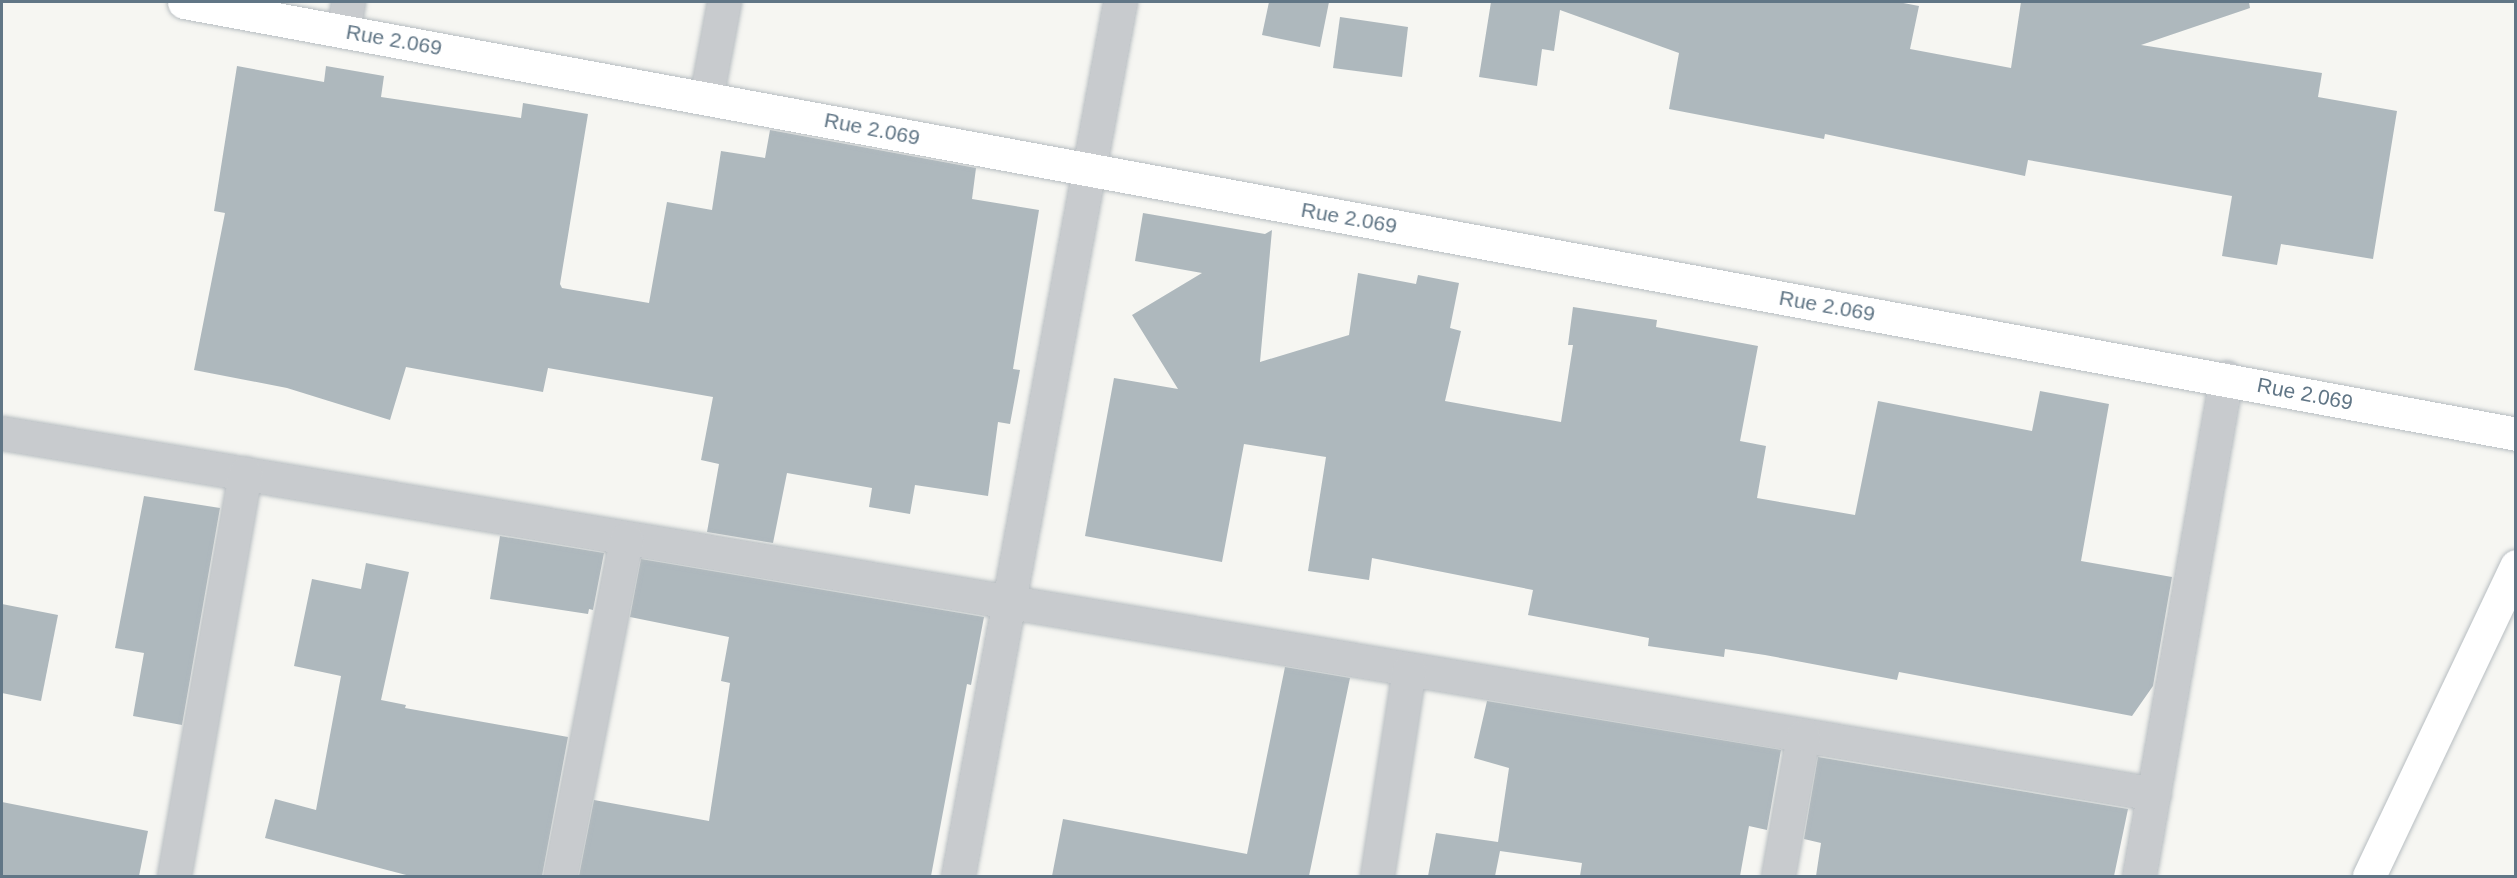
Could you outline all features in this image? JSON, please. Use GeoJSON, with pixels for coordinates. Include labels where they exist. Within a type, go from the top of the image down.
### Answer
{"type":"FeatureCollection","features":[{"type":"Feature","properties":{"kind":"street","name":"Rue 2.069"},"geometry":{"type":"LineString","coordinates":[[184,2],[346,16],[706,98],[2226,378],[2516,434]]}},
{"type":"Feature","properties":{"kind":"street"},"geometry":{"type":"LineString","coordinates":[[706,98],[724,2]]}},
{"type":"Feature","properties":{"kind":"street"},"geometry":{"type":"LineString","coordinates":[[958,876],[1120,2]]}},
{"type":"Feature","properties":{"kind":"street"},"geometry":{"type":"LineString","coordinates":[[2139,876],[2226,378]]}},
{"type":"Feature","properties":{"kind":"street"},"geometry":{"type":"LineString","coordinates":[[2,433],[2154,794]]}},
{"type":"Feature","properties":{"kind":"street"},"geometry":{"type":"LineString","coordinates":[[174,876],[245,473]]}},
{"type":"Feature","properties":{"kind":"street"},"geometry":{"type":"LineString","coordinates":[[560,876],[626,539]]}},
{"type":"Feature","properties":{"kind":"street"},"geometry":{"type":"LineString","coordinates":[[2369,876],[2516,566]]}},
{"type":"Feature","properties":{"kind":"street"},"geometry":{"type":"LineString","coordinates":[[1377,876],[1409,669]]}},
{"type":"Feature","properties":{"kind":"street"},"geometry":{"type":"LineString","coordinates":[[1778,876],[1803,736]]}},
{"type":"Feature","properties":{"kind":"building"},"geometry":{"type":"Polygon","coordinates":[[[1269,2],[1329,2],[1320,47],[1262,35],[1269,2]]]}},
{"type":"Feature","properties":{"kind":"building"},"geometry":{"type":"Polygon","coordinates":[[[1491,2],[1898,2],[1919,6],[1910,49],[2011,68],[2021,2],[2249,2],[2250,8],[2141,45],[2322,73],[2318,97],[2397,111],[2373,259],[2281,244],[2277,265],[2222,256],[2232,196],[2028,160],[2025,176],[1825,134],[1824,139],[1669,109],[1679,53],[1560,10],[1554,51],[1542,49],[1537,86],[1479,77],[1491,2]]]}},
{"type":"Feature","properties":{"kind":"building"},"geometry":{"type":"Polygon","coordinates":[[[1340,17],[1408,27],[1402,77],[1333,68],[1340,17]]]}},
{"type":"Feature","properties":{"kind":"building"},"geometry":{"type":"Polygon","coordinates":[[[237,66],[324,82],[326,66],[384,76],[381,97],[521,118],[523,103],[588,114],[560,284],[562,288],[649,303],[667,202],[712,210],[721,151],[765,158],[770,130],[976,168],[972,199],[1039,210],[1013,369],[1020,370],[1010,424],[998,422],[988,496],[915,485],[910,514],[869,507],[872,488],[787,473],[773,543],[707,532],[719,464],[701,460],[713,397],[548,368],[543,392],[406,367],[390,420],[287,388],[194,370],[225,213],[214,211],[237,66]]]}},
{"type":"Feature","properties":{"kind":"building"},"geometry":{"type":"Polygon","coordinates":[[[1143,213],[1265,234],[1272,230],[1260,362],[1349,335],[1358,273],[1416,284],[1418,275],[1459,283],[1450,328],[1461,331],[1445,401],[1561,422],[1573,345],[1568,345],[1573,307],[1657,320],[1656,327],[1758,346],[1740,441],[1766,446],[1757,498],[1855,515],[1878,401],[2032,431],[2040,391],[2109,404],[2081,561],[2172,577],[2153,686],[2132,716],[1899,672],[1897,680],[1725,649],[1724,657],[1648,646],[1649,638],[1528,615],[1533,590],[1372,558],[1369,580],[1308,571],[1326,457],[1244,444],[1222,562],[1085,536],[1114,378],[1178,389],[1132,315],[1202,273],[1135,261],[1143,213]]]}},
{"type":"Feature","properties":{"kind":"building"},"geometry":{"type":"Polygon","coordinates":[[[144,496],[220,508],[182,725],[133,716],[144,653],[115,648],[144,496]]]}},
{"type":"Feature","properties":{"kind":"building"},"geometry":{"type":"Polygon","coordinates":[[[500,536],[604,553],[593,610],[589,609],[588,614],[490,599],[500,536]]]}},
{"type":"Feature","properties":{"kind":"building"},"geometry":{"type":"Polygon","coordinates":[[[641,559],[984,617],[971,685],[967,684],[931,876],[579,876],[594,800],[709,821],[730,683],[721,681],[729,637],[630,617],[641,559]]]}},
{"type":"Feature","properties":{"kind":"building"},"geometry":{"type":"Polygon","coordinates":[[[366,563],[409,572],[381,700],[406,705],[405,708],[568,737],[542,876],[410,876],[265,838],[275,799],[316,810],[341,676],[294,666],[312,579],[361,589],[366,563]]]}},
{"type":"Feature","properties":{"kind":"building"},"geometry":{"type":"Polygon","coordinates":[[[2,604],[58,615],[41,701],[2,693],[2,604]]]}},
{"type":"Feature","properties":{"kind":"building"},"geometry":{"type":"Polygon","coordinates":[[[1285,667],[1350,678],[1309,876],[1052,876],[1063,819],[1247,854],[1285,667]]]}},
{"type":"Feature","properties":{"kind":"building"},"geometry":{"type":"Polygon","coordinates":[[[1487,701],[1781,750],[1767,830],[1749,826],[1740,876],[1580,876],[1582,863],[1500,851],[1495,876],[1428,876],[1436,833],[1498,842],[1509,768],[1474,758],[1487,701]]]}},
{"type":"Feature","properties":{"kind":"building"},"geometry":{"type":"Polygon","coordinates":[[[1818,757],[2128,809],[2114,876],[1816,876],[1821,843],[1804,839],[1818,757]]]}},
{"type":"Feature","properties":{"kind":"building"},"geometry":{"type":"Polygon","coordinates":[[[2,802],[148,831],[139,876],[2,876],[2,802]]]}}]}
